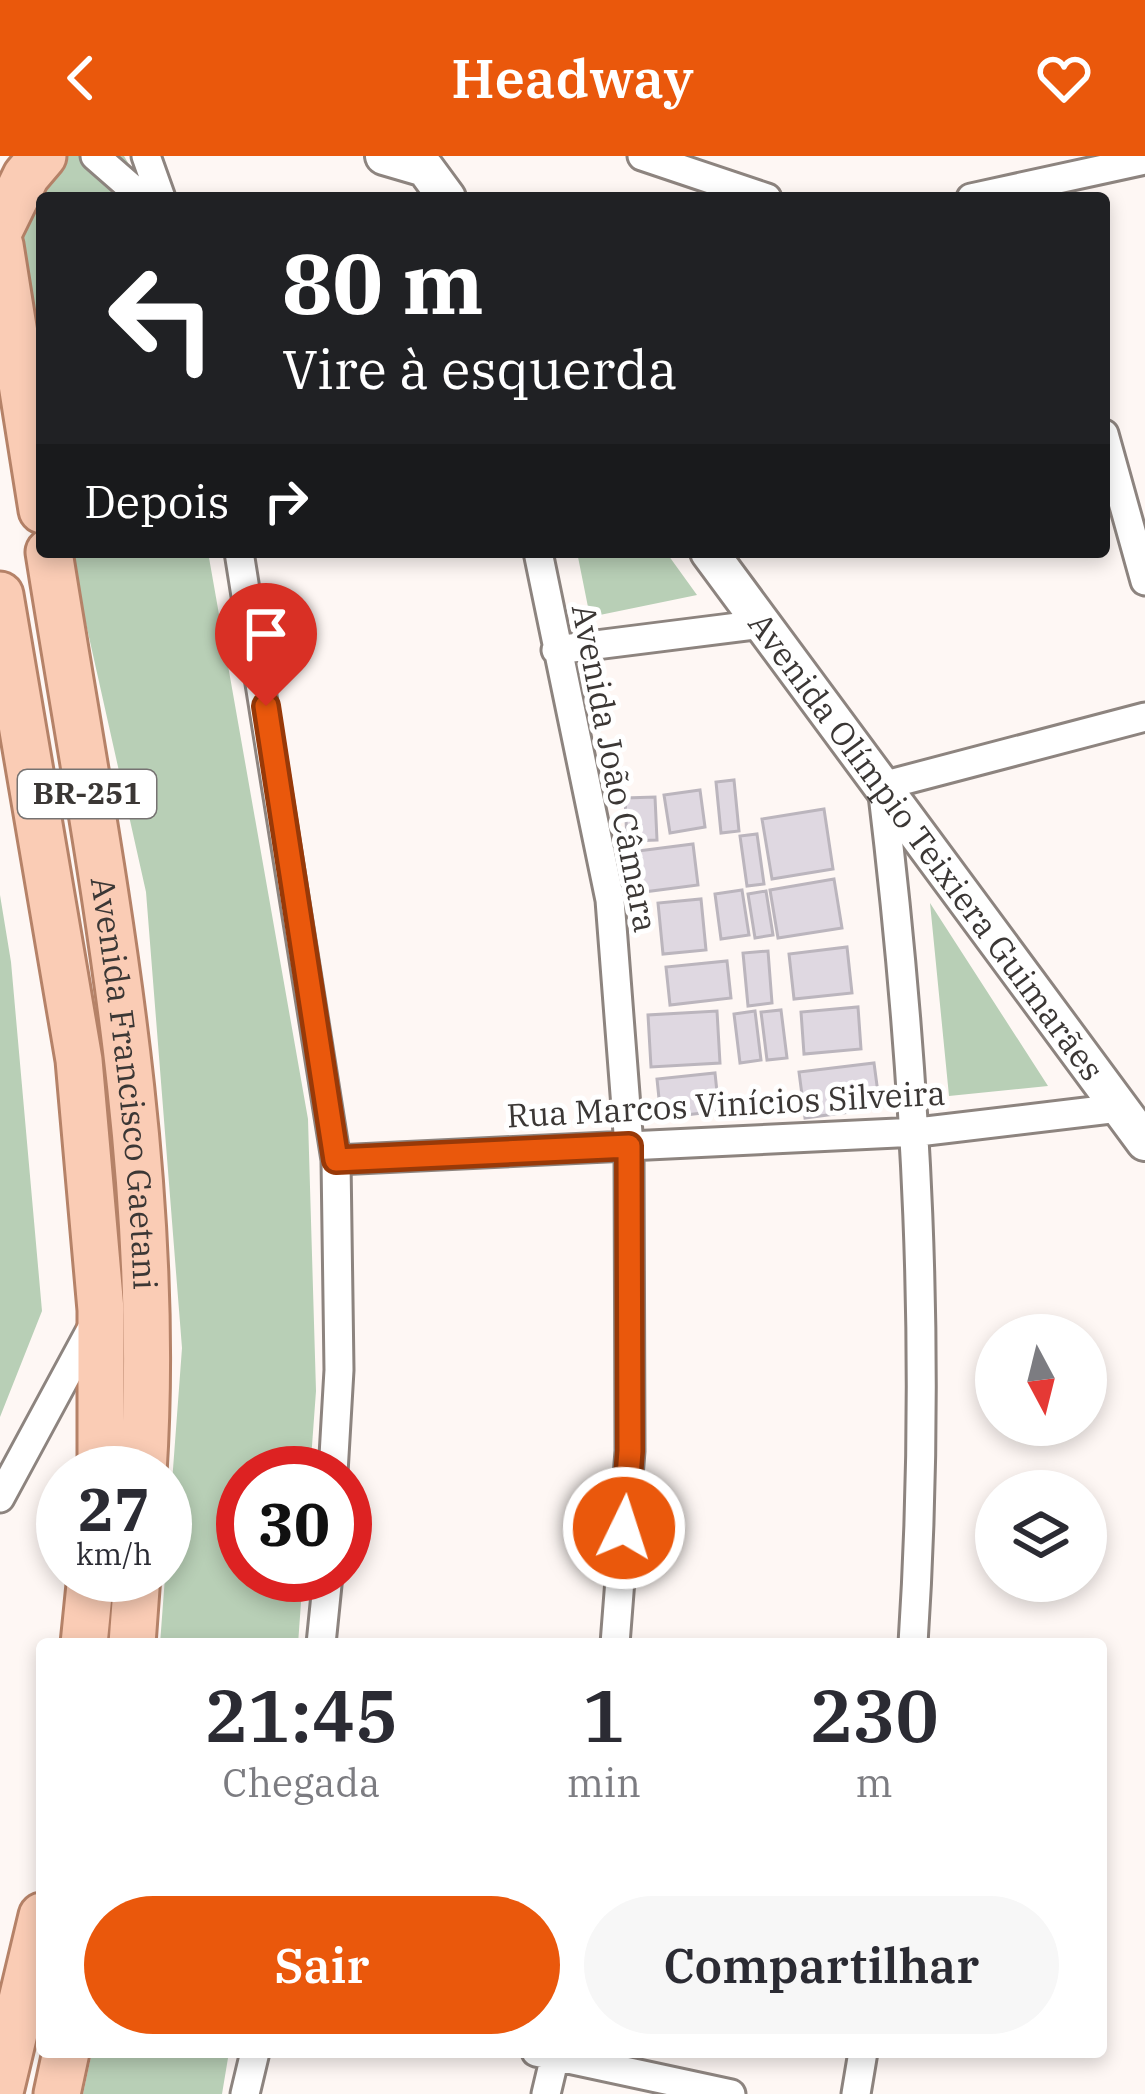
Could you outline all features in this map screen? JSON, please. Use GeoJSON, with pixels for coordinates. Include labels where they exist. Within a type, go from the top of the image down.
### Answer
{"type":"FeatureCollection","features":[{"type":"Feature","properties":{"kind":"main road"},"geometry":{"type":"LineString","coordinates":[[0,230],[26,176],[43,156]]}},
{"type":"Feature","properties":{"kind":"main road"},"geometry":{"type":"LineString","coordinates":[[0,245],[36,472]]}},
{"type":"Feature","properties":{"kind":"main road","name":"Avenida Francisco Gaetani"},"geometry":{"type":"LineString","coordinates":[[50,558],[125,1035],[151,1358],[122,1446]]}},
{"type":"Feature","properties":{"kind":"main road","name":"Avenida Francisco Gaetani"},"geometry":{"type":"LineString","coordinates":[[0,595],[79,1060],[113,1446]]}},
{"type":"Feature","properties":{"kind":"main road"},"geometry":{"type":"LineString","coordinates":[[85,1638],[88,1602]]}},
{"type":"Feature","properties":{"kind":"main road"},"geometry":{"type":"LineString","coordinates":[[132,1638],[134,1602]]}},
{"type":"Feature","properties":{"kind":"main road"},"geometry":{"type":"LineString","coordinates":[[0,2092],[36,1941]]}},
{"type":"Feature","properties":{"kind":"main road"},"geometry":{"type":"LineString","coordinates":[[57,2094],[65,2058]]}},
{"type":"Feature","properties":{"kind":"street"},"geometry":{"type":"LineString","coordinates":[[95,156],[136,192]]}},
{"type":"Feature","properties":{"kind":"street"},"geometry":{"type":"LineString","coordinates":[[146,156],[159,192]]}},
{"type":"Feature","properties":{"kind":"street"},"geometry":{"type":"LineString","coordinates":[[384,156],[437,162],[446,192]]}},
{"type":"Feature","properties":{"kind":"street"},"geometry":{"type":"LineString","coordinates":[[642,156],[749,192]]}},
{"type":"Feature","properties":{"kind":"street"},"geometry":{"type":"LineString","coordinates":[[1037,192],[1145,160]]}},
{"type":"Feature","properties":{"kind":"street"},"geometry":{"type":"LineString","coordinates":[[1110,456],[1145,581]]}},
{"type":"Feature","properties":{"kind":"street"},"geometry":{"type":"LineString","coordinates":[[240,558],[336,1160],[339,1370],[335,1446]]}},
{"type":"Feature","properties":{"kind":"street","name":"Avenida João Câmara"},"geometry":{"type":"LineString","coordinates":[[539,558],[610,900],[629,1146],[630,1451],[615,1638]]}},
{"type":"Feature","properties":{"kind":"street","name":"Avenida Olímpio Teixiera Guimarães"},"geometry":{"type":"LineString","coordinates":[[713,558],[1145,1142]]}},
{"type":"Feature","properties":{"kind":"street"},"geometry":{"type":"LineString","coordinates":[[556,650],[762,624]]}},
{"type":"Feature","properties":{"kind":"street"},"geometry":{"type":"LineString","coordinates":[[913,1638],[924,1463],[918,1132],[882,786],[1145,717]]}},
{"type":"Feature","properties":{"kind":"street","name":"Rua Marcos Vinícios Silveira"},"geometry":{"type":"LineString","coordinates":[[336,1160],[918,1132],[1120,1108]]}},
{"type":"Feature","properties":{"kind":"street"},"geometry":{"type":"LineString","coordinates":[[0,1497],[101,1310]]}},
{"type":"Feature","properties":{"kind":"street"},"geometry":{"type":"LineString","coordinates":[[0,1480],[0,1497]]}},
{"type":"Feature","properties":{"kind":"street"},"geometry":{"type":"LineString","coordinates":[[322,1638],[325,1602]]}},
{"type":"Feature","properties":{"kind":"street"},"geometry":{"type":"LineString","coordinates":[[245,2094],[254,2058]]}},
{"type":"Feature","properties":{"kind":"street"},"geometry":{"type":"LineString","coordinates":[[546,2094],[549,2058]]}},
{"type":"Feature","properties":{"kind":"street"},"geometry":{"type":"LineString","coordinates":[[571,2058],[731,2094]]}},
{"type":"Feature","properties":{"kind":"street"},"geometry":{"type":"LineString","coordinates":[[856,2094],[862,2058]]}},
{"type":"Feature","properties":{"kind":"green space"},"geometry":{"type":"Polygon","coordinates":[[[19,156],[124,156],[140,192],[36,192],[36,327],[13,176],[19,156]]]}},
{"type":"Feature","properties":{"kind":"green space"},"geometry":{"type":"Polygon","coordinates":[[[71,558],[209,558],[308,1119],[316,1391],[312,1446],[216,1446],[216,1602],[301,1602],[298,1638],[160,1638],[163,1602],[192,1602],[192,1446],[175,1446],[182,1348],[146,892],[71,558]]]}},
{"type":"Feature","properties":{"kind":"green space"},"geometry":{"type":"Polygon","coordinates":[[[578,558],[670,558],[697,595],[590,617],[578,558]]]}},
{"type":"Feature","properties":{"kind":"green space"},"geometry":{"type":"Polygon","coordinates":[[[0,895],[11,962],[42,1311],[0,1417],[0,895]]]}},
{"type":"Feature","properties":{"kind":"green space"},"geometry":{"type":"Polygon","coordinates":[[[930,903],[1048,1086],[949,1096],[930,903]]]}},
{"type":"Feature","properties":{"kind":"green space"},"geometry":{"type":"Polygon","coordinates":[[[91,2058],[228,2058],[222,2094],[83,2094],[91,2058]]]}},
{"type":"Feature","properties":{"kind":"building"},"geometry":{"type":"Polygon","coordinates":[[[734,780],[739,831],[721,833],[716,782],[734,780]]]}},
{"type":"Feature","properties":{"kind":"building"},"geometry":{"type":"Polygon","coordinates":[[[700,790],[705,827],[670,833],[664,795],[700,790]]]}},
{"type":"Feature","properties":{"kind":"building"},"geometry":{"type":"Polygon","coordinates":[[[655,797],[657,840],[627,841],[625,798],[655,797]]]}},
{"type":"Feature","properties":{"kind":"building"},"geometry":{"type":"Polygon","coordinates":[[[824,809],[833,869],[772,879],[762,819],[824,809]]]}},
{"type":"Feature","properties":{"kind":"building"},"geometry":{"type":"Polygon","coordinates":[[[757,834],[764,884],[747,886],[740,836],[757,834]]]}},
{"type":"Feature","properties":{"kind":"building"},"geometry":{"type":"Polygon","coordinates":[[[693,844],[698,885],[636,893],[630,852],[693,844]]]}},
{"type":"Feature","properties":{"kind":"building"},"geometry":{"type":"Polygon","coordinates":[[[834,879],[842,928],[778,938],[770,890],[834,879]]]}},
{"type":"Feature","properties":{"kind":"building"},"geometry":{"type":"Polygon","coordinates":[[[742,890],[749,935],[721,939],[715,894],[742,890]]]}},
{"type":"Feature","properties":{"kind":"building"},"geometry":{"type":"Polygon","coordinates":[[[766,891],[773,935],[755,938],[748,894],[766,891]]]}},
{"type":"Feature","properties":{"kind":"building"},"geometry":{"type":"Polygon","coordinates":[[[701,899],[706,950],[663,954],[658,903],[701,899]]]}},
{"type":"Feature","properties":{"kind":"building"},"geometry":{"type":"Polygon","coordinates":[[[847,947],[852,993],[794,999],[789,954],[847,947]]]}},
{"type":"Feature","properties":{"kind":"building"},"geometry":{"type":"Polygon","coordinates":[[[768,951],[772,1003],[748,1006],[743,953],[768,951]]]}},
{"type":"Feature","properties":{"kind":"building"},"geometry":{"type":"Polygon","coordinates":[[[727,961],[731,998],[670,1005],[666,967],[727,961]]]}},
{"type":"Feature","properties":{"kind":"building"},"geometry":{"type":"Polygon","coordinates":[[[858,1007],[861,1049],[804,1054],[801,1012],[858,1007]]]}},
{"type":"Feature","properties":{"kind":"building"},"geometry":{"type":"Polygon","coordinates":[[[781,1010],[787,1058],[767,1060],[761,1012],[781,1010]]]}},
{"type":"Feature","properties":{"kind":"building"},"geometry":{"type":"Polygon","coordinates":[[[717,1011],[720,1063],[651,1067],[648,1015],[717,1011]]]}},
{"type":"Feature","properties":{"kind":"building"},"geometry":{"type":"Polygon","coordinates":[[[755,1011],[761,1060],[740,1063],[734,1014],[755,1011]]]}},
{"type":"Feature","properties":{"kind":"building"},"geometry":{"type":"Polygon","coordinates":[[[874,1063],[880,1108],[805,1118],[799,1072],[874,1063]]]}},
{"type":"Feature","properties":{"kind":"building"},"geometry":{"type":"Polygon","coordinates":[[[715,1073],[719,1111],[661,1118],[657,1079],[715,1073]]]}},
{"type":"Feature","properties":{"kind":"route"},"geometry":{"type":"LineString","coordinates":[[266,706],[336,1160],[629,1146],[630,1451],[624,1528]]}}]}
